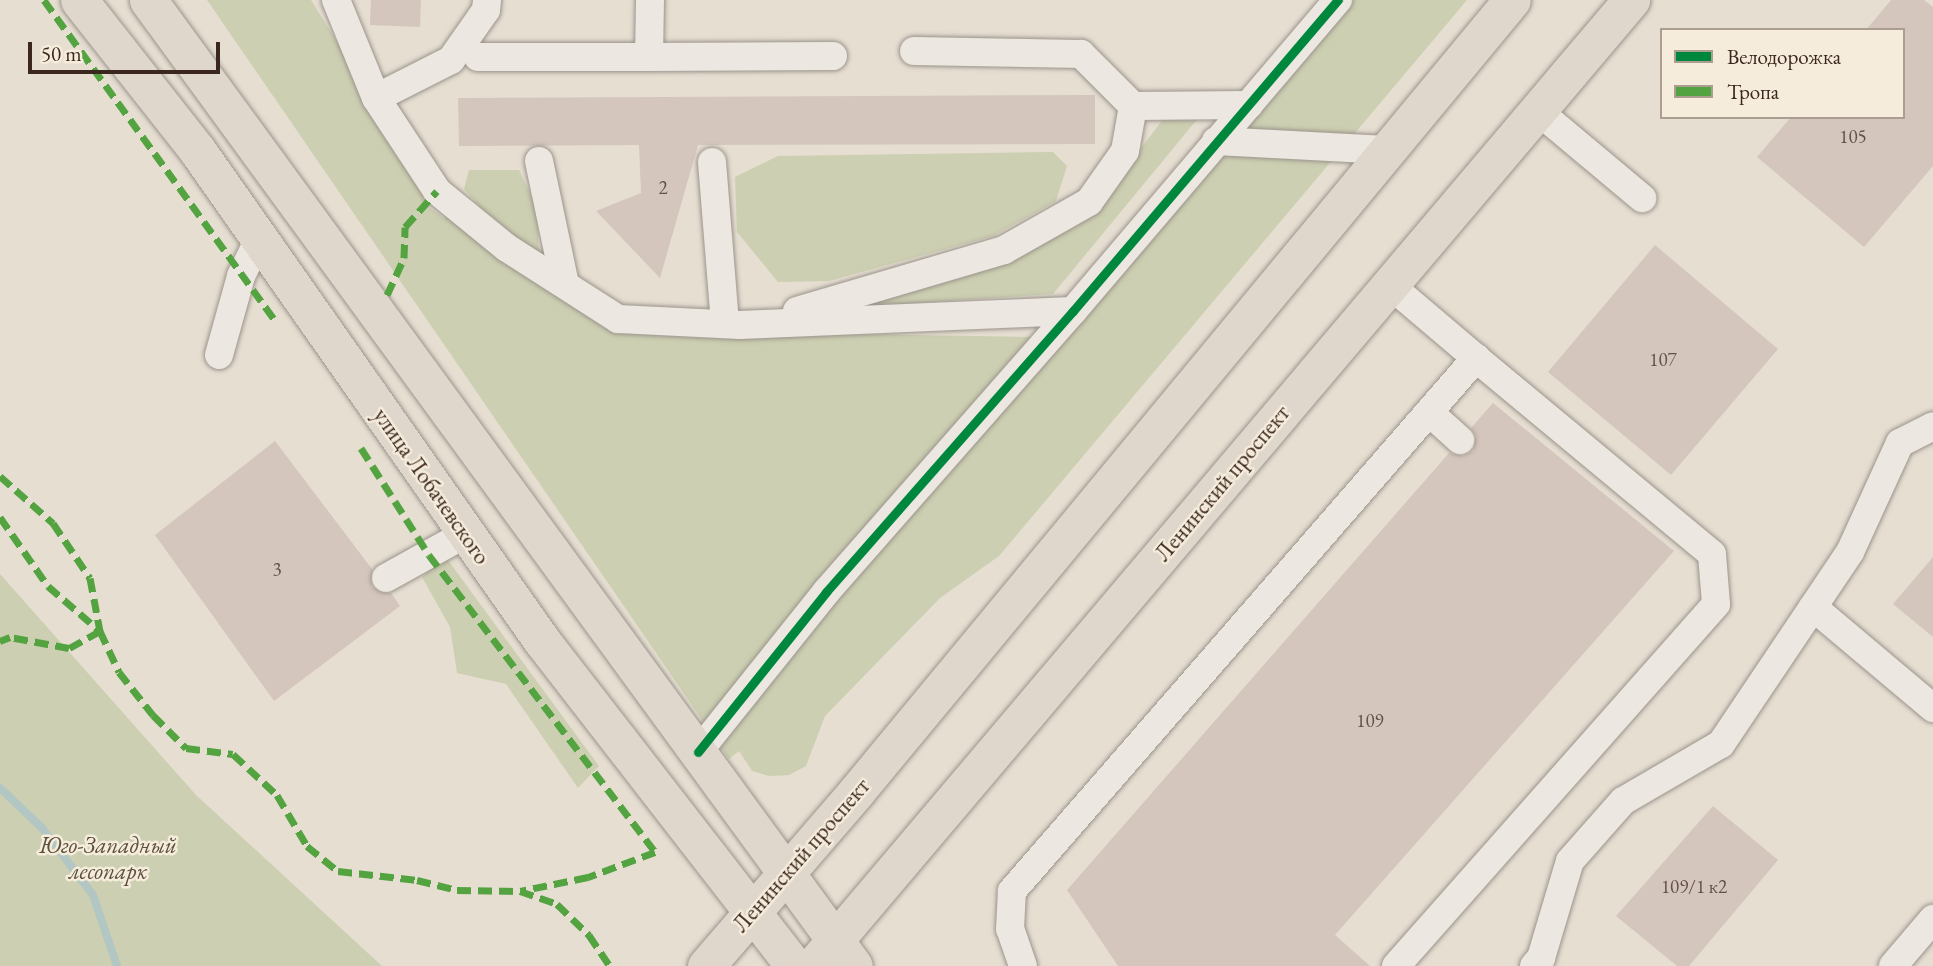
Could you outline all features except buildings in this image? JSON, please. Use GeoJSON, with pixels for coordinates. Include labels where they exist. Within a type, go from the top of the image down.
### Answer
{"type":"FeatureCollection","features":[{"type":"Feature","properties":{"kind":"main road","name":"улица Лобачевского"},"geometry":{"type":"LineString","coordinates":[[79,0],[197,150],[465,534],[668,807],[794,966]]}},
{"type":"Feature","properties":{"kind":"main road"},"geometry":{"type":"LineString","coordinates":[[148,0],[786,874],[834,957]]}},
{"type":"Feature","properties":{"kind":"main road","name":"Ленинский проспект"},"geometry":{"type":"LineString","coordinates":[[706,966],[786,874],[1512,0]]}},
{"type":"Feature","properties":{"kind":"main road","name":"Ленинский проспект"},"geometry":{"type":"LineString","coordinates":[[834,957],[1390,285],[1631,0]]}},
{"type":"Feature","properties":{"kind":"street"},"geometry":{"type":"LineString","coordinates":[[336,0],[376,99],[437,191],[507,248],[618,318],[733,324],[1073,311]]}},
{"type":"Feature","properties":{"kind":"street"},"geometry":{"type":"LineString","coordinates":[[376,99],[451,60],[486,9],[487,0]]}},
{"type":"Feature","properties":{"kind":"street"},"geometry":{"type":"LineString","coordinates":[[649,57],[650,0]]}},
{"type":"Feature","properties":{"kind":"street"},"geometry":{"type":"LineString","coordinates":[[698,752],[826,592],[1073,311],[1338,0]]}},
{"type":"Feature","properties":{"kind":"street"},"geometry":{"type":"LineString","coordinates":[[914,51],[1082,54],[1133,106],[1249,104]]}},
{"type":"Feature","properties":{"kind":"street"},"geometry":{"type":"LineString","coordinates":[[478,57],[833,56]]}},
{"type":"Feature","properties":{"kind":"street"},"geometry":{"type":"LineString","coordinates":[[733,324],[863,295],[1004,250],[1089,202],[1125,151],[1133,106]]}},
{"type":"Feature","properties":{"kind":"street"},"geometry":{"type":"LineString","coordinates":[[1538,111],[1642,198]]}},
{"type":"Feature","properties":{"kind":"street"},"geometry":{"type":"LineString","coordinates":[[1216,141],[1387,150]]}},
{"type":"Feature","properties":{"kind":"street"},"geometry":{"type":"LineString","coordinates":[[539,161],[565,284]]}},
{"type":"Feature","properties":{"kind":"street"},"geometry":{"type":"LineString","coordinates":[[712,162],[733,324]]}},
{"type":"Feature","properties":{"kind":"street"},"geometry":{"type":"LineString","coordinates":[[219,355],[241,276],[258,241]]}},
{"type":"Feature","properties":{"kind":"street"},"geometry":{"type":"LineString","coordinates":[[1390,285],[1712,554],[1716,604],[1396,966]]}},
{"type":"Feature","properties":{"kind":"street"},"geometry":{"type":"LineString","coordinates":[[1023,966],[1010,929],[1012,891],[1476,358]]}},
{"type":"Feature","properties":{"kind":"street"},"geometry":{"type":"LineString","coordinates":[[1429,412],[1460,440]]}},
{"type":"Feature","properties":{"kind":"street"},"geometry":{"type":"LineString","coordinates":[[1534,966],[1541,958],[1570,861],[1623,801],[1721,744],[1850,552],[1900,443],[1933,425]]}},
{"type":"Feature","properties":{"kind":"street"},"geometry":{"type":"LineString","coordinates":[[386,578],[465,534]]}},
{"type":"Feature","properties":{"kind":"street"},"geometry":{"type":"LineString","coordinates":[[1813,607],[1933,708]]}},
{"type":"Feature","properties":{"kind":"street"},"geometry":{"type":"LineString","coordinates":[[1894,966],[1933,919]]}},
{"type":"Feature","properties":{"kind":"green space"},"geometry":{"type":"Polygon","coordinates":[[[207,0],[311,0],[429,190],[422,196],[430,208],[444,218],[451,213],[617,330],[1034,337],[1350,0],[1467,0],[999,556],[940,598],[825,716],[806,766],[789,775],[769,776],[752,771],[739,751],[729,759],[207,0]]]}},
{"type":"Feature","properties":{"kind":"green space"},"geometry":{"type":"Polygon","coordinates":[[[1204,111],[1053,294],[844,308],[1094,210],[1167,114],[1204,111]]]}},
{"type":"Feature","properties":{"kind":"green space"},"geometry":{"type":"Polygon","coordinates":[[[1053,152],[1067,166],[1056,201],[993,236],[829,281],[778,282],[737,232],[735,177],[778,156],[1053,152]]]}},
{"type":"Feature","properties":{"kind":"green space"},"geometry":{"type":"Polygon","coordinates":[[[469,170],[519,170],[536,206],[539,254],[503,233],[464,189],[469,170]]]}},
{"type":"Feature","properties":{"kind":"green space"},"geometry":{"type":"Polygon","coordinates":[[[445,556],[599,766],[578,788],[506,684],[457,673],[450,627],[422,577],[445,556]]]}},
{"type":"Feature","properties":{"kind":"green space","name":"Юго-Западный лесопарк"},"geometry":{"type":"Polygon","coordinates":[[[0,574],[196,795],[382,966],[0,966],[0,574]]]}},
{"type":"Feature","properties":{"kind":"waterway"},"geometry":{"type":"LineString","coordinates":[[0,788],[42,828],[93,895],[117,966]]}},
{"type":"Feature","properties":{"kind":"marked path"},"geometry":{"type":"LineString","coordinates":[[44,0],[274,319]]}},
{"type":"Feature","properties":{"kind":"marked path"},"geometry":{"type":"LineString","coordinates":[[387,295],[404,258],[405,227],[437,191]]}},
{"type":"Feature","properties":{"kind":"marked path"},"geometry":{"type":"LineString","coordinates":[[361,448],[429,555],[655,852],[588,877],[520,891]]}},
{"type":"Feature","properties":{"kind":"marked path"},"geometry":{"type":"LineString","coordinates":[[0,476],[53,523],[90,578],[100,631],[119,672],[153,715],[186,748],[233,754],[277,795],[307,846],[338,871],[417,880],[457,890],[520,891],[557,904],[589,935],[610,966]]}},
{"type":"Feature","properties":{"kind":"marked path"},"geometry":{"type":"LineString","coordinates":[[0,517],[48,586],[100,631],[69,648],[10,637],[0,641]]}},
{"type":"Feature","properties":{"kind":"cycle path"},"geometry":{"type":"LineString","coordinates":[[698,752],[826,592],[1073,311],[1338,0]]}}]}
